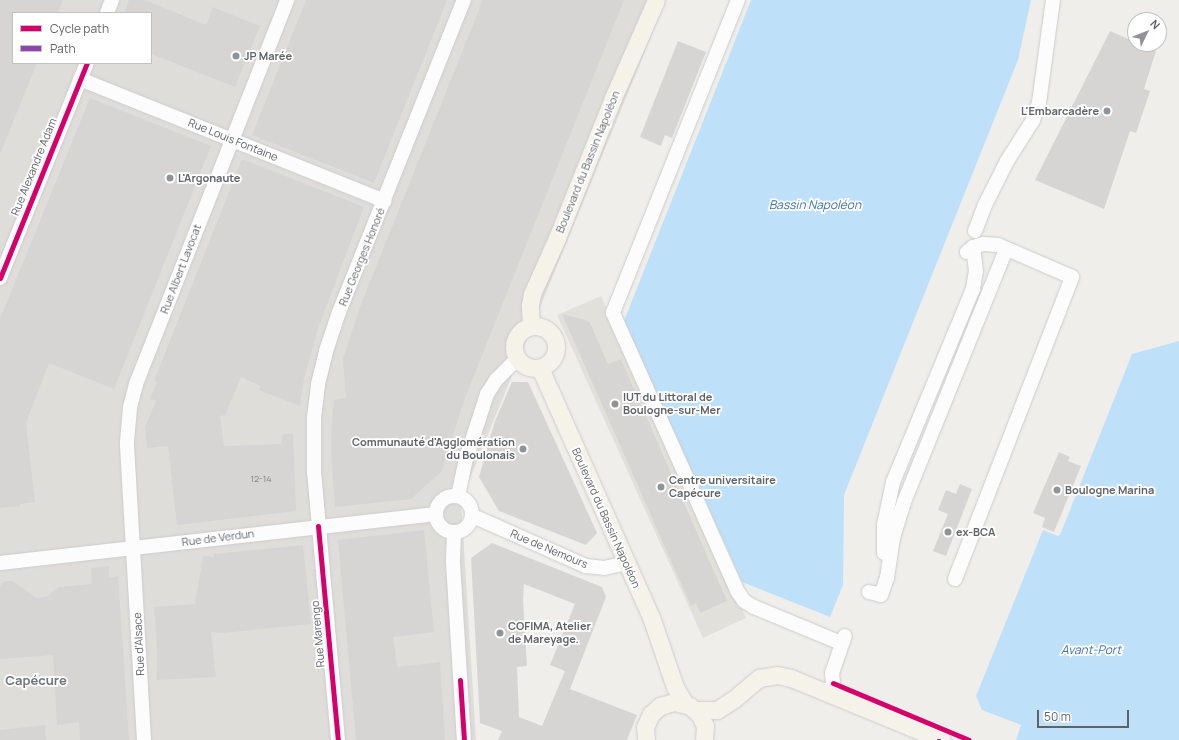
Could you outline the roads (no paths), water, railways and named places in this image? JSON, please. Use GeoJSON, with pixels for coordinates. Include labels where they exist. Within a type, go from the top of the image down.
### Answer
{"type":"FeatureCollection","features":[{"type":"Feature","properties":{"kind":"main road","name":"Boulevard du Bassin Napoléon"},"geometry":{"type":"LineString","coordinates":[[531,326],[530,305],[532,294],[557,238],[613,98],[656,0]]}},
{"type":"Feature","properties":{"kind":"main road"},"geometry":{"type":"LineString","coordinates":[[531,326],[540,326],[548,330],[556,343],[554,357],[548,364],[540,368],[525,366],[517,359],[514,348],[515,340],[521,331],[531,326]]}},
{"type":"Feature","properties":{"kind":"main road","name":"Boulevard du Bassin Napoléon"},"geometry":{"type":"LineString","coordinates":[[540,368],[658,633],[675,687],[704,723],[704,740]]}},
{"type":"Feature","properties":{"kind":"main road"},"geometry":{"type":"LineString","coordinates":[[645,739],[646,724],[654,711],[658,698],[664,689],[669,668]]}},
{"type":"Feature","properties":{"kind":"main road"},"geometry":{"type":"LineString","coordinates":[[654,711],[668,703],[711,711],[721,708],[737,697],[755,680],[770,675],[784,676],[940,740]]}},
{"type":"Feature","properties":{"kind":"street"},"geometry":{"type":"LineString","coordinates":[[107,12],[112,0]]}},
{"type":"Feature","properties":{"kind":"street","name":"Rue Albert Lavocat"},"geometry":{"type":"LineString","coordinates":[[134,548],[127,442],[132,396],[287,0]]}},
{"type":"Feature","properties":{"kind":"street","name":"Rue Georges Honoré"},"geometry":{"type":"LineString","coordinates":[[318,526],[313,436],[318,384],[326,351],[339,312],[385,201],[464,0]]}},
{"type":"Feature","properties":{"kind":"street"},"geometry":{"type":"LineString","coordinates":[[738,0],[613,313],[738,592],[744,601],[754,607],[843,639],[832,672],[833,683],[828,694]]}},
{"type":"Feature","properties":{"kind":"street"},"geometry":{"type":"LineString","coordinates":[[975,231],[984,207],[1007,160],[1033,120],[1040,103],[1053,0]]}},
{"type":"Feature","properties":{"kind":"street","name":"Rue Alexandre Adam"},"geometry":{"type":"LineString","coordinates":[[0,278],[87,64]]}},
{"type":"Feature","properties":{"kind":"street","name":"Rue Louis Fontaine"},"geometry":{"type":"LineString","coordinates":[[80,79],[385,201]]}},
{"type":"Feature","properties":{"kind":"street"},"geometry":{"type":"LineString","coordinates":[[888,578],[884,556],[884,525],[893,482],[973,289],[976,271],[970,249],[983,244],[998,245],[1072,277],[955,579]]}},
{"type":"Feature","properties":{"kind":"street"},"geometry":{"type":"LineString","coordinates":[[869,592],[881,595],[888,578],[893,538],[904,502],[1006,248]]}},
{"type":"Feature","properties":{"kind":"street"},"geometry":{"type":"LineString","coordinates":[[458,496],[466,459],[487,394],[496,380],[517,359]]}},
{"type":"Feature","properties":{"kind":"street"},"geometry":{"type":"LineString","coordinates":[[449,496],[458,496],[468,502],[472,507],[473,516],[467,528],[454,532],[448,531],[440,526],[436,514],[437,507],[449,496]]}},
{"type":"Feature","properties":{"kind":"street","name":"Rue de Verdun"},"geometry":{"type":"LineString","coordinates":[[0,563],[318,526],[436,514]]}},
{"type":"Feature","properties":{"kind":"street","name":"Rue de Nemours"},"geometry":{"type":"LineString","coordinates":[[473,516],[586,566],[604,568],[627,564]]}},
{"type":"Feature","properties":{"kind":"street","name":"Rue Marengo"},"geometry":{"type":"LineString","coordinates":[[318,526],[338,740]]}},
{"type":"Feature","properties":{"kind":"street"},"geometry":{"type":"LineString","coordinates":[[454,532],[453,562],[464,740]]}},
{"type":"Feature","properties":{"kind":"street","name":"Rue d'Alsace"},"geometry":{"type":"LineString","coordinates":[[134,548],[144,740]]}},
{"type":"Feature","properties":{"kind":"water","name":"Bassin Napoléon"},"geometry":{"type":"Polygon","coordinates":[[[751,0],[1031,0],[1018,60],[844,495],[843,585],[830,617],[742,582],[624,321],[751,0]]]}},
{"type":"Feature","properties":{"kind":"water","name":"Avant-Port"},"geometry":{"type":"Polygon","coordinates":[[[1179,341],[1179,740],[1016,740],[1021,725],[982,710],[976,696],[1043,530],[1058,536],[1060,535],[1132,354],[1179,341]]]}},
{"type":"Feature","properties":{"kind":"place","name":"JP Marée"},"geometry":{"type":"Point","coordinates":[236,56]}},
{"type":"Feature","properties":{"kind":"place","name":"L'Embarcadère"},"geometry":{"type":"Point","coordinates":[1107,111]}},
{"type":"Feature","properties":{"kind":"place","name":"L'Argonaute"},"geometry":{"type":"Point","coordinates":[170,178]}},
{"type":"Feature","properties":{"kind":"place","name":"IUT du Littoral de Boulogne-sur-Mer"},"geometry":{"type":"Point","coordinates":[615,404]}},
{"type":"Feature","properties":{"kind":"place","name":"Communauté d'Agglomération du Boulonais"},"geometry":{"type":"Point","coordinates":[523,449]}},
{"type":"Feature","properties":{"kind":"place","name":"Centre universitaire Capécure"},"geometry":{"type":"Point","coordinates":[661,487]}},
{"type":"Feature","properties":{"kind":"place","name":"Boulogne Marina"},"geometry":{"type":"Point","coordinates":[1057,490]}},
{"type":"Feature","properties":{"kind":"place","name":"ex-BCA"},"geometry":{"type":"Point","coordinates":[948,532]}},
{"type":"Feature","properties":{"kind":"place","name":"COFIMA, Atelier de Mareyage."},"geometry":{"type":"Point","coordinates":[500,633]}},
{"type":"Feature","properties":{"kind":"district","name":"Capécure"},"geometry":{"type":"Point","coordinates":[36,680]}}]}
